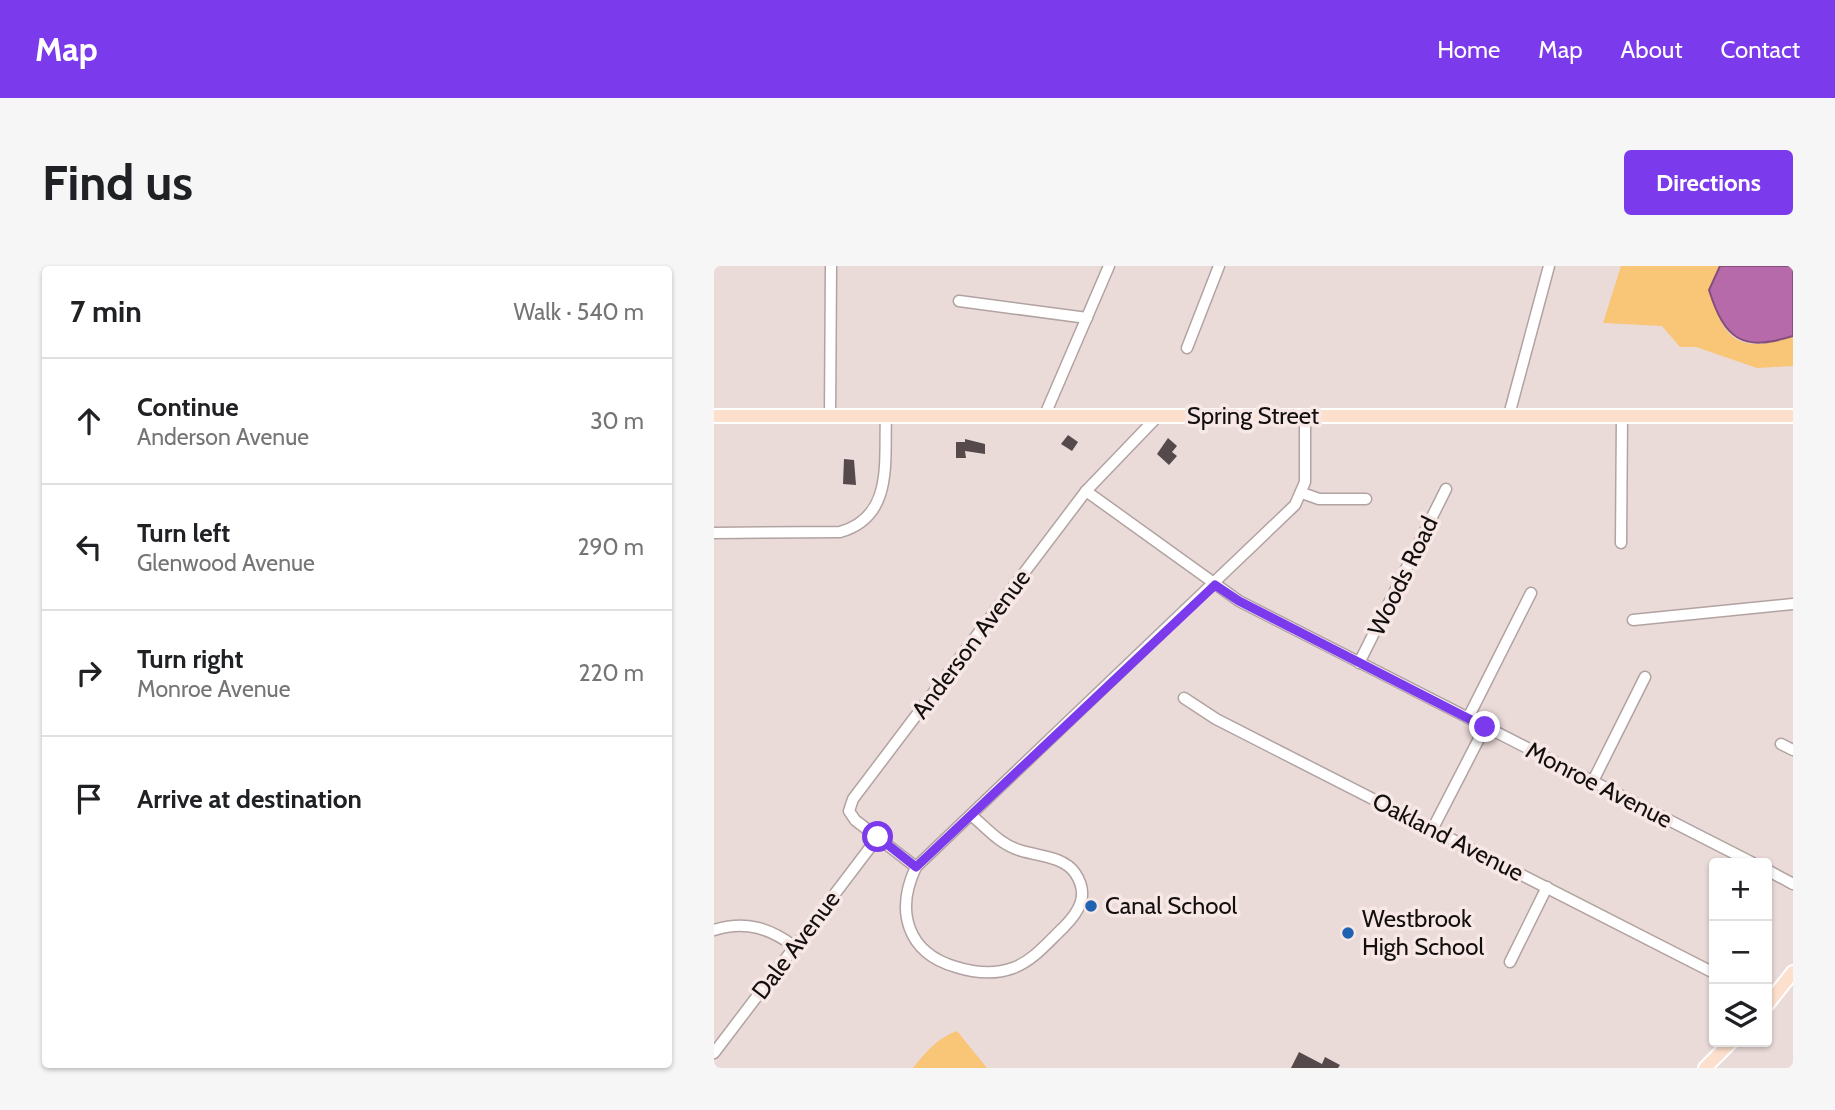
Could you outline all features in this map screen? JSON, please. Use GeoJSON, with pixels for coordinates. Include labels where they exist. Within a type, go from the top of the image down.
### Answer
{"type":"FeatureCollection","features":[{"type":"Feature","properties":{"kind":"main road","name":"Spring Street"},"geometry":{"type":"LineString","coordinates":[[714,416],[1793,416]]}},
{"type":"Feature","properties":{"kind":"main road"},"geometry":{"type":"LineString","coordinates":[[1772,997],[1793,972]]}},
{"type":"Feature","properties":{"kind":"main road"},"geometry":{"type":"LineString","coordinates":[[1706,1068],[1726,1047]]}},
{"type":"Feature","properties":{"kind":"street"},"geometry":{"type":"LineString","coordinates":[[830,417],[831,266]]}},
{"type":"Feature","properties":{"kind":"street"},"geometry":{"type":"LineString","coordinates":[[1044,417],[1109,266]]}},
{"type":"Feature","properties":{"kind":"street"},"geometry":{"type":"LineString","coordinates":[[1187,348],[1219,266]]}},
{"type":"Feature","properties":{"kind":"street"},"geometry":{"type":"LineString","coordinates":[[1509,415],[1549,266]]}},
{"type":"Feature","properties":{"kind":"street"},"geometry":{"type":"LineString","coordinates":[[959,301],[1087,317]]}},
{"type":"Feature","properties":{"kind":"street","name":"Anderson Avenue"},"geometry":{"type":"LineString","coordinates":[[916,867],[851,815],[849,811],[853,799],[1086,491],[1158,416]]}},
{"type":"Feature","properties":{"kind":"street"},"geometry":{"type":"LineString","coordinates":[[971,815],[994,837],[1012,848],[1065,863],[1073,870],[1084,894],[1079,910],[1069,922],[1030,958],[1014,968],[985,972],[944,964],[919,948],[910,932],[909,882],[916,867],[971,815],[1215,585],[1295,505],[1305,482],[1305,416]]}},
{"type":"Feature","properties":{"kind":"street"},"geometry":{"type":"LineString","coordinates":[[1621,544],[1622,416]]}},
{"type":"Feature","properties":{"kind":"street"},"geometry":{"type":"LineString","coordinates":[[714,533],[840,532],[859,524],[873,511],[884,488],[886,417]]}},
{"type":"Feature","properties":{"kind":"street","name":"Woods Road"},"geometry":{"type":"LineString","coordinates":[[1359,663],[1446,489]]}},
{"type":"Feature","properties":{"kind":"street","name":"Monroe Avenue"},"geometry":{"type":"LineString","coordinates":[[1086,491],[1239,601],[1743,858]]}},
{"type":"Feature","properties":{"kind":"street"},"geometry":{"type":"LineString","coordinates":[[1301,493],[1319,499],[1366,499]]}},
{"type":"Feature","properties":{"kind":"street"},"geometry":{"type":"LineString","coordinates":[[1468,718],[1531,593]]}},
{"type":"Feature","properties":{"kind":"street"},"geometry":{"type":"LineString","coordinates":[[1633,620],[1793,604]]}},
{"type":"Feature","properties":{"kind":"street"},"geometry":{"type":"LineString","coordinates":[[1593,781],[1645,677]]}},
{"type":"Feature","properties":{"kind":"street","name":"Oakland Avenue"},"geometry":{"type":"LineString","coordinates":[[1184,698],[1216,719],[1709,970]]}},
{"type":"Feature","properties":{"kind":"street"},"geometry":{"type":"LineString","coordinates":[[1433,828],[1485,727]]}},
{"type":"Feature","properties":{"kind":"street"},"geometry":{"type":"LineString","coordinates":[[1781,744],[1793,750]]}},
{"type":"Feature","properties":{"kind":"street","name":"Dale Avenue"},"geometry":{"type":"LineString","coordinates":[[714,1053],[878,837]]}},
{"type":"Feature","properties":{"kind":"street"},"geometry":{"type":"LineString","coordinates":[[1772,873],[1793,884]]}},
{"type":"Feature","properties":{"kind":"street"},"geometry":{"type":"LineString","coordinates":[[1510,962],[1547,887]]}},
{"type":"Feature","properties":{"kind":"street"},"geometry":{"type":"LineString","coordinates":[[714,930],[733,925],[755,926],[775,934],[795,947]]}},
{"type":"Feature","properties":{"kind":"shaded area"},"geometry":{"type":"Polygon","coordinates":[[[1621,266],[1720,266],[1716,275],[1715,298],[1726,330],[1743,342],[1755,344],[1793,336],[1793,366],[1757,368],[1696,347],[1680,347],[1662,326],[1603,323],[1621,266]]]}},
{"type":"Feature","properties":{"kind":"shaded area"},"geometry":{"type":"Polygon","coordinates":[[[1720,266],[1793,266],[1793,336],[1761,343],[1748,342],[1729,331],[1709,290],[1720,266]]]}},
{"type":"Feature","properties":{"kind":"shaded area"},"geometry":{"type":"Polygon","coordinates":[[[957,1031],[987,1068],[913,1068],[927,1051],[957,1031]]]}},
{"type":"Feature","properties":{"kind":"building"},"geometry":{"type":"Polygon","coordinates":[[[1068,435],[1078,442],[1072,451],[1061,444],[1068,435]]]}},
{"type":"Feature","properties":{"kind":"building"},"geometry":{"type":"Polygon","coordinates":[[[1168,438],[1177,446],[1172,452],[1177,456],[1169,465],[1157,454],[1168,438]]]}},
{"type":"Feature","properties":{"kind":"building"},"geometry":{"type":"Polygon","coordinates":[[[965,439],[985,444],[985,454],[965,451],[966,458],[956,458],[956,442],[965,442],[965,439]]]}},
{"type":"Feature","properties":{"kind":"building"},"geometry":{"type":"Polygon","coordinates":[[[844,459],[854,460],[856,485],[843,484],[844,459]]]}},
{"type":"Feature","properties":{"kind":"building"},"geometry":{"type":"Polygon","coordinates":[[[1299,1052],[1322,1064],[1325,1057],[1340,1065],[1338,1068],[1291,1068],[1299,1052]]]}},
{"type":"Feature","properties":{"kind":"place","name":"Canal School"},"geometry":{"type":"Point","coordinates":[1091,906]}},
{"type":"Feature","properties":{"kind":"place","name":"Westbrook High School"},"geometry":{"type":"Point","coordinates":[1348,933]}},
{"type":"Feature","properties":{"kind":"route"},"geometry":{"type":"LineString","coordinates":[[878,837],[916,867],[1215,585],[1239,601],[1485,727]]}}]}
